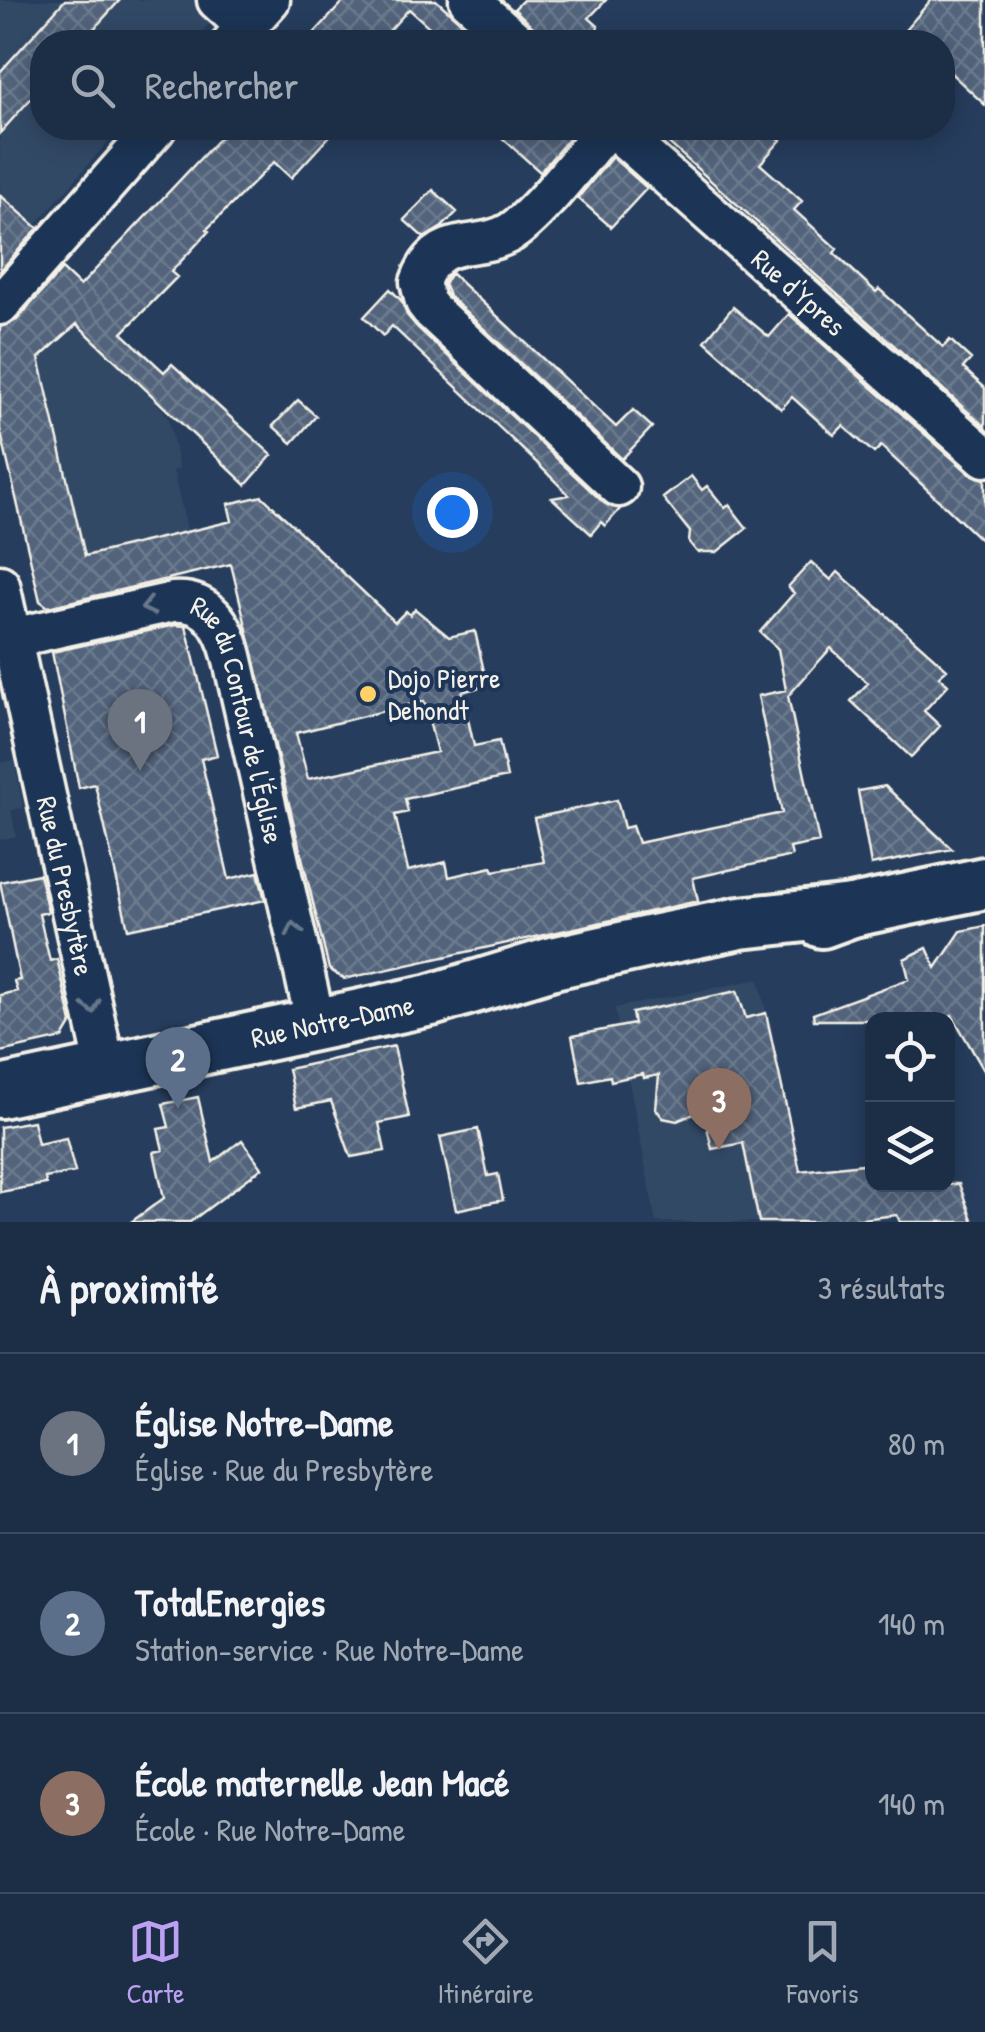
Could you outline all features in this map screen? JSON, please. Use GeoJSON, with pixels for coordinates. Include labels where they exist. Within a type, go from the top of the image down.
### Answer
{"type":"FeatureCollection","features":[{"type":"Feature","properties":{"kind":"main road","name":"Rue Notre-Dame"},"geometry":{"type":"LineString","coordinates":[[0,1092],[431,1000],[553,963],[672,936],[740,923],[852,911],[985,883]]}},
{"type":"Feature","properties":{"kind":"street"},"geometry":{"type":"LineString","coordinates":[[217,0],[249,23]]}},
{"type":"Feature","properties":{"kind":"street"},"geometry":{"type":"LineString","coordinates":[[470,0],[504,30]]}},
{"type":"Feature","properties":{"kind":"street"},"geometry":{"type":"LineString","coordinates":[[0,305],[145,140]]}},
{"type":"Feature","properties":{"kind":"street"},"geometry":{"type":"LineString","coordinates":[[599,140],[518,226],[498,238],[448,248],[428,264],[420,282],[425,302],[432,311],[619,487]]}},
{"type":"Feature","properties":{"kind":"street","name":"Rue d'Ypres"},"geometry":{"type":"LineString","coordinates":[[624,140],[985,457]]}},
{"type":"Feature","properties":{"kind":"street","name":"Rue du Presbytère"},"geometry":{"type":"LineString","coordinates":[[0,585],[106,1070]]}},
{"type":"Feature","properties":{"kind":"street","name":"Rue du Contour de l'Église"},"geometry":{"type":"LineString","coordinates":[[12,638],[173,602],[196,604],[218,622],[232,656],[316,1024]]}},
{"type":"Feature","properties":{"kind":"shaded area"},"geometry":{"type":"Polygon","coordinates":[[[0,0],[230,0],[204,30],[30,30],[30,140],[110,140],[0,266],[0,0]]]}},
{"type":"Feature","properties":{"kind":"shaded area"},"geometry":{"type":"Polygon","coordinates":[[[50,291],[168,416],[179,469],[173,471],[197,571],[47,606],[40,601],[0,429],[0,346],[50,291]]]}},
{"type":"Feature","properties":{"kind":"shaded area"},"geometry":{"type":"Polygon","coordinates":[[[14,760],[23,808],[11,810],[16,836],[0,840],[0,763],[14,760]]]}},
{"type":"Feature","properties":{"kind":"shaded area"},"geometry":{"type":"Polygon","coordinates":[[[759,979],[811,1222],[656,1222],[615,1008],[759,979]]]}},
{"type":"Feature","properties":{"kind":"building"},"geometry":{"type":"Polygon","coordinates":[[[65,0],[120,0],[93,30],[38,30],[65,0]]]}},
{"type":"Feature","properties":{"kind":"building"},"geometry":{"type":"Polygon","coordinates":[[[345,0],[436,0],[470,30],[433,30],[409,9],[390,30],[317,30],[345,0]]]}},
{"type":"Feature","properties":{"kind":"building"},"geometry":{"type":"Polygon","coordinates":[[[523,0],[606,0],[589,18],[598,26],[597,30],[534,30],[514,9],[523,0]]]}},
{"type":"Feature","properties":{"kind":"building"},"geometry":{"type":"Polygon","coordinates":[[[931,0],[985,0],[985,105],[955,77],[955,30],[905,30],[931,0]]]}},
{"type":"Feature","properties":{"kind":"building"},"geometry":{"type":"Polygon","coordinates":[[[30,39],[30,99],[0,133],[0,72],[30,39]]]}},
{"type":"Feature","properties":{"kind":"building"},"geometry":{"type":"Polygon","coordinates":[[[218,140],[326,140],[291,178],[274,162],[207,229],[171,272],[177,277],[122,333],[164,372],[172,364],[272,455],[246,485],[77,324],[39,358],[85,556],[232,521],[228,504],[262,496],[395,622],[406,611],[410,615],[415,609],[449,637],[475,631],[487,685],[462,692],[474,746],[499,741],[507,777],[405,799],[408,812],[395,815],[408,871],[446,862],[449,877],[492,867],[494,871],[544,862],[534,818],[617,800],[624,828],[632,826],[638,843],[782,813],[758,696],[786,690],[778,649],[760,632],[794,593],[788,587],[811,562],[831,580],[838,572],[947,669],[939,676],[948,685],[924,711],[940,726],[911,757],[851,701],[868,683],[831,648],[788,696],[819,842],[790,848],[792,856],[693,878],[698,901],[344,979],[329,969],[231,564],[48,607],[40,601],[0,429],[0,327],[17,320],[62,269],[80,286],[218,140]],[[424,701],[296,733],[308,779],[437,752],[424,701]]]}},
{"type":"Feature","properties":{"kind":"building"},"geometry":{"type":"Polygon","coordinates":[[[504,140],[568,140],[540,172],[504,140]]]}},
{"type":"Feature","properties":{"kind":"building"},"geometry":{"type":"Polygon","coordinates":[[[665,140],[781,140],[760,164],[802,201],[794,210],[876,292],[879,289],[943,347],[950,340],[971,359],[963,368],[985,388],[985,427],[665,140]]]}},
{"type":"Feature","properties":{"kind":"building"},"geometry":{"type":"Polygon","coordinates":[[[612,157],[647,188],[611,227],[578,198],[612,157]]]}},
{"type":"Feature","properties":{"kind":"building"},"geometry":{"type":"Polygon","coordinates":[[[433,190],[457,212],[424,238],[404,220],[433,190]]]}},
{"type":"Feature","properties":{"kind":"building"},"geometry":{"type":"Polygon","coordinates":[[[0,195],[38,228],[0,271],[0,195]]]}},
{"type":"Feature","properties":{"kind":"building"},"geometry":{"type":"Polygon","coordinates":[[[451,273],[616,427],[633,410],[652,427],[622,459],[449,296],[444,284],[451,273]]]}},
{"type":"Feature","properties":{"kind":"building"},"geometry":{"type":"Polygon","coordinates":[[[390,289],[417,327],[604,503],[620,509],[605,526],[601,522],[591,534],[552,498],[569,495],[537,463],[392,326],[383,336],[364,317],[390,289]]]}},
{"type":"Feature","properties":{"kind":"building"},"geometry":{"type":"Polygon","coordinates":[[[733,307],[769,337],[789,314],[970,474],[985,479],[985,544],[881,446],[874,453],[843,426],[834,435],[792,397],[781,409],[705,341],[733,307]]]}},
{"type":"Feature","properties":{"kind":"building"},"geometry":{"type":"Polygon","coordinates":[[[298,400],[316,416],[292,443],[273,426],[298,400]]]}},
{"type":"Feature","properties":{"kind":"building"},"geometry":{"type":"Polygon","coordinates":[[[691,476],[702,490],[707,486],[725,508],[729,505],[747,528],[717,552],[697,552],[689,542],[690,532],[663,498],[691,476]]]}},
{"type":"Feature","properties":{"kind":"building"},"geometry":{"type":"Polygon","coordinates":[[[175,625],[186,626],[217,755],[201,759],[229,879],[258,872],[265,900],[128,929],[95,784],[79,788],[52,652],[175,625]]]}},
{"type":"Feature","properties":{"kind":"building"},"geometry":{"type":"Polygon","coordinates":[[[885,786],[952,849],[871,865],[858,791],[885,786]]]}},
{"type":"Feature","properties":{"kind":"building"},"geometry":{"type":"Polygon","coordinates":[[[39,874],[48,912],[39,914],[50,961],[57,959],[72,1023],[63,1038],[0,1052],[0,995],[17,991],[14,981],[20,980],[0,882],[39,874]]]}},
{"type":"Feature","properties":{"kind":"building"},"geometry":{"type":"Polygon","coordinates":[[[985,926],[985,1072],[955,1020],[955,1012],[865,1012],[865,1020],[814,1020],[813,1014],[909,979],[904,959],[927,948],[936,968],[961,931],[985,926]]]}},
{"type":"Feature","properties":{"kind":"building"},"geometry":{"type":"Polygon","coordinates":[[[737,991],[746,1018],[766,1013],[800,1171],[865,1164],[865,1192],[955,1192],[955,1184],[959,1184],[973,1222],[900,1222],[897,1215],[834,1222],[759,1222],[743,1143],[712,1149],[703,1110],[677,1121],[663,1118],[656,1109],[659,1075],[611,1081],[610,1076],[581,1082],[572,1036],[634,1024],[632,1013],[737,991]]]}},
{"type":"Feature","properties":{"kind":"building"},"geometry":{"type":"Polygon","coordinates":[[[394,1046],[409,1117],[379,1123],[385,1151],[351,1157],[331,1101],[296,1108],[288,1069],[394,1046]]]}},
{"type":"Feature","properties":{"kind":"building"},"geometry":{"type":"Polygon","coordinates":[[[198,1097],[213,1162],[242,1140],[262,1168],[190,1222],[131,1222],[164,1198],[154,1152],[163,1150],[158,1129],[169,1127],[163,1104],[198,1097]]]}},
{"type":"Feature","properties":{"kind":"building"},"geometry":{"type":"Polygon","coordinates":[[[33,1121],[38,1144],[66,1138],[75,1172],[45,1178],[46,1184],[0,1192],[0,1127],[33,1121]]]}},
{"type":"Feature","properties":{"kind":"building"},"geometry":{"type":"Polygon","coordinates":[[[478,1129],[488,1176],[498,1174],[503,1200],[456,1210],[440,1137],[478,1129]]]}},
{"type":"Feature","properties":{"kind":"place","name":"Dojo Pierre Dehondt"},"geometry":{"type":"Point","coordinates":[368,694]}},
{"type":"Feature","properties":{"kind":"place","name":"Église Notre-Dame"},"geometry":{"type":"Point","coordinates":[140,771]}},
{"type":"Feature","properties":{"kind":"place","name":"TotalEnergies"},"geometry":{"type":"Point","coordinates":[178,1109]}},
{"type":"Feature","properties":{"kind":"place","name":"École maternelle Jean Macé"},"geometry":{"type":"Point","coordinates":[719,1150]}}]}
